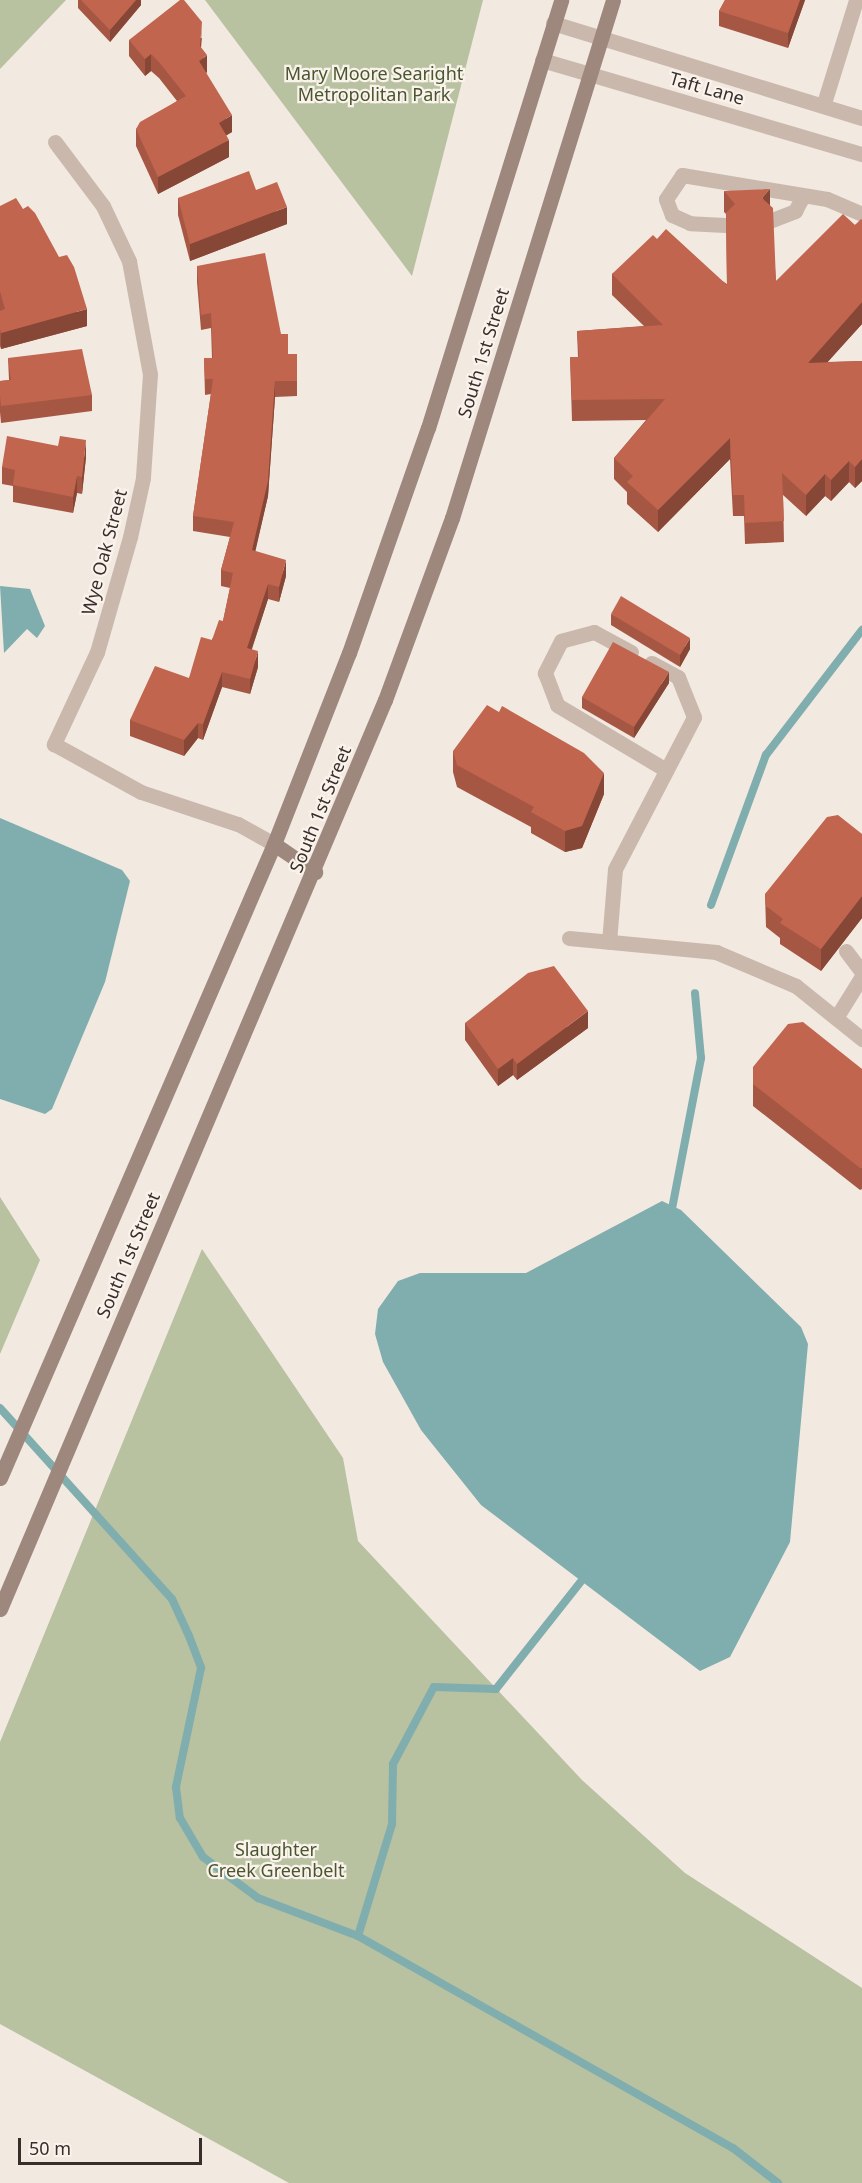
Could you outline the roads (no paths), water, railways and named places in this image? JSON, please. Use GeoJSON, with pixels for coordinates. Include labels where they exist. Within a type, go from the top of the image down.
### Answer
{"type":"FeatureCollection","features":[{"type":"Feature","properties":{"kind":"main road","name":"South 1st Street"},"geometry":{"type":"LineString","coordinates":[[0,1479],[95,1253],[274,844],[381,567],[561,0]]}},
{"type":"Feature","properties":{"kind":"main road","name":"South 1st Street"},"geometry":{"type":"LineString","coordinates":[[0,1609],[129,1302],[315,872],[452,518],[613,0]]}},
{"type":"Feature","properties":{"kind":"main road"},"geometry":{"type":"LineString","coordinates":[[274,844],[315,872]]}},
{"type":"Feature","properties":{"kind":"street"},"geometry":{"type":"LineString","coordinates":[[824,103],[856,0]]}},
{"type":"Feature","properties":{"kind":"street","name":"Taft Lane"},"geometry":{"type":"LineString","coordinates":[[553,23],[824,103],[862,118]]}},
{"type":"Feature","properties":{"kind":"street","name":"Taft Lane"},"geometry":{"type":"LineString","coordinates":[[542,60],[862,154]]}},
{"type":"Feature","properties":{"kind":"street","name":"Wye Oak Street"},"geometry":{"type":"LineString","coordinates":[[55,142],[103,207],[129,261],[150,374],[143,478],[130,537],[97,652],[54,744],[141,792],[238,824],[274,844]]}},
{"type":"Feature","properties":{"kind":"street"},"geometry":{"type":"LineString","coordinates":[[725,225],[690,223],[672,215],[666,199],[682,175],[802,198],[827,199],[862,214]]}},
{"type":"Feature","properties":{"kind":"street"},"geometry":{"type":"LineString","coordinates":[[772,220],[795,211],[802,198]]}},
{"type":"Feature","properties":{"kind":"street"},"geometry":{"type":"LineString","coordinates":[[609,942],[615,869],[694,717],[678,677],[594,632],[561,641],[545,673],[556,705],[666,770]]}},
{"type":"Feature","properties":{"kind":"street"},"geometry":{"type":"LineString","coordinates":[[569,938],[716,952],[796,986],[862,1039]]}},
{"type":"Feature","properties":{"kind":"street"},"geometry":{"type":"LineString","coordinates":[[836,1018],[862,974],[846,951]]}},
{"type":"Feature","properties":{"kind":"water"},"geometry":{"type":"Polygon","coordinates":[[[0,586],[30,589],[45,626],[37,638],[27,629],[4,653],[0,586]]]}},
{"type":"Feature","properties":{"kind":"water"},"geometry":{"type":"Polygon","coordinates":[[[0,818],[122,870],[130,881],[105,982],[52,1109],[45,1114],[0,1099],[0,818]]]}},
{"type":"Feature","properties":{"kind":"water"},"geometry":{"type":"Polygon","coordinates":[[[662,1201],[681,1210],[801,1327],[808,1344],[790,1542],[730,1657],[700,1671],[481,1505],[421,1430],[383,1362],[375,1334],[378,1309],[398,1281],[420,1273],[526,1273],[662,1201]]]}},
{"type":"Feature","properties":{"kind":"waterway"},"geometry":{"type":"LineString","coordinates":[[711,905],[766,755],[862,630]]}},
{"type":"Feature","properties":{"kind":"waterway"},"geometry":{"type":"LineString","coordinates":[[671,1214],[701,1058],[695,993]]}},
{"type":"Feature","properties":{"kind":"waterway"},"geometry":{"type":"LineString","coordinates":[[0,1408],[172,1599],[189,1636],[201,1668],[176,1787],[180,1818],[203,1857],[258,1898],[358,1936],[733,2148],[778,2183]]}},
{"type":"Feature","properties":{"kind":"waterway"},"geometry":{"type":"LineString","coordinates":[[358,1936],[392,1824],[393,1764],[434,1687],[496,1689],[586,1575]]}},
{"type":"Feature","properties":{"kind":"park label","name":"Mary Moore Searight Metropolitan Park"},"geometry":{"type":"Point","coordinates":[374,84]}},
{"type":"Feature","properties":{"kind":"park label","name":"Slaughter Creek Greenbelt"},"geometry":{"type":"Point","coordinates":[276,1860]}}]}
